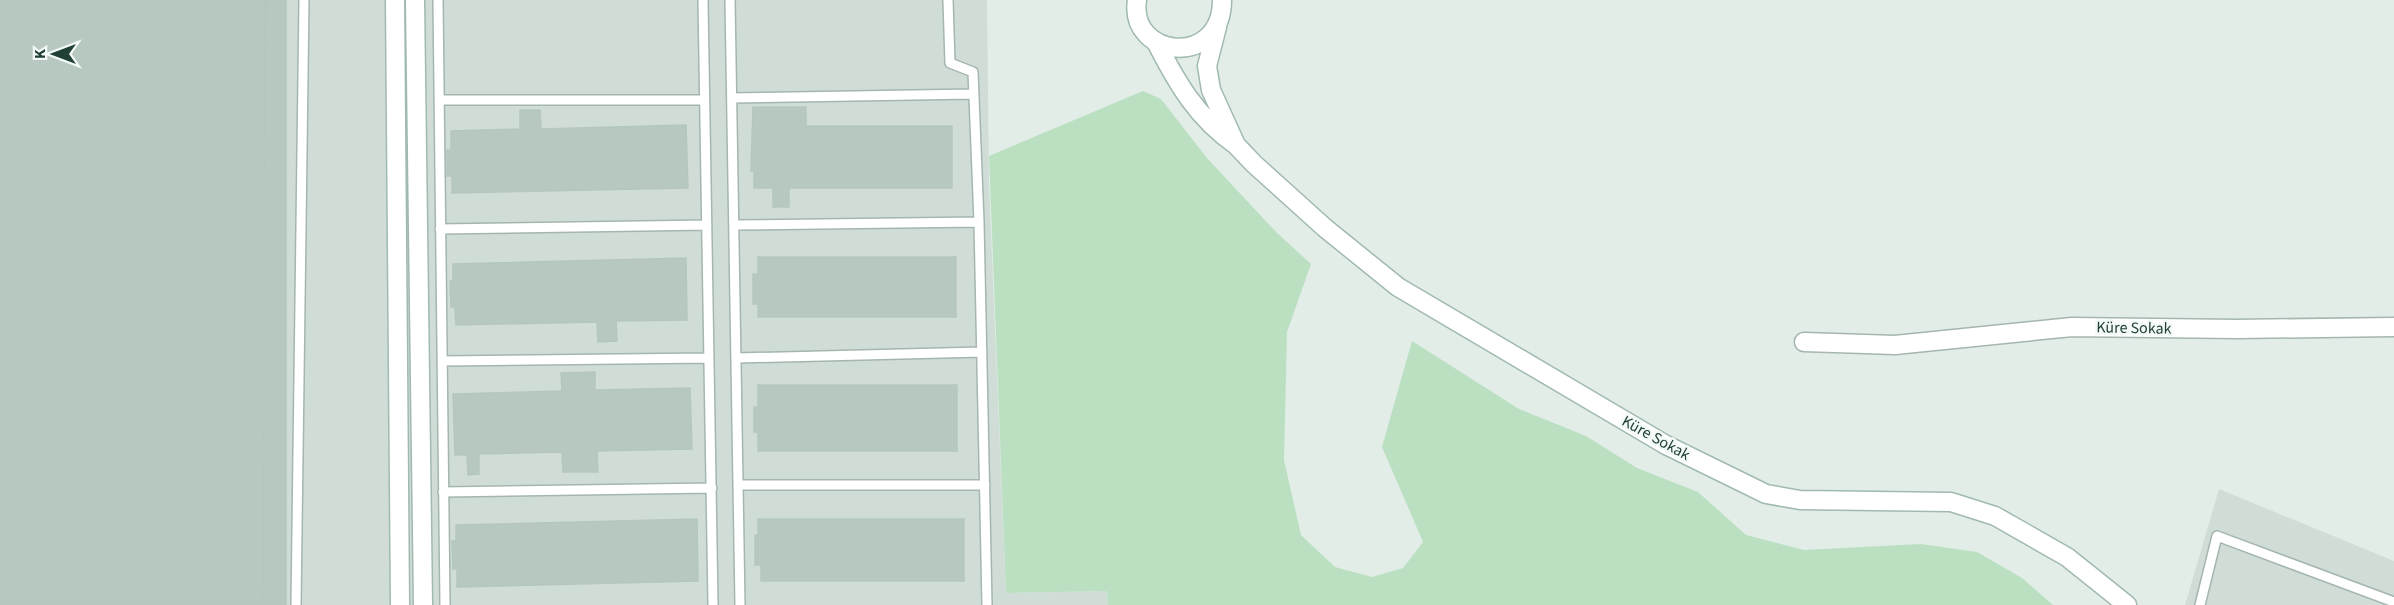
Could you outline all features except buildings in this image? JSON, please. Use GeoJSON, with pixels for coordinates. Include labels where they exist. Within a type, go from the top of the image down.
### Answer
{"type":"FeatureCollection","features":[{"type":"Feature","properties":{"kind":"street"},"geometry":{"type":"LineString","coordinates":[[395,0],[400,605]]}},
{"type":"Feature","properties":{"kind":"street"},"geometry":{"type":"LineString","coordinates":[[415,0],[423,605]]}},
{"type":"Feature","properties":{"kind":"street"},"geometry":{"type":"LineString","coordinates":[[1124,0],[1145,32],[1156,42],[1168,47],[1183,49],[1202,42],[1217,27]]}},
{"type":"Feature","properties":{"kind":"street"},"geometry":{"type":"LineString","coordinates":[[1137,0],[1138,20]]}},
{"type":"Feature","properties":{"kind":"street"},"geometry":{"type":"LineString","coordinates":[[1222,0],[1222,13],[1207,66],[1211,90],[1236,145]]}},
{"type":"Feature","properties":{"kind":"street"},"geometry":{"type":"LineString","coordinates":[[1156,42],[1179,87],[1214,130],[1236,145]]}},
{"type":"Feature","properties":{"kind":"street","name":"Küre Sokak"},"geometry":{"type":"LineString","coordinates":[[1236,145],[1325,228],[1398,286],[1666,445],[1766,494],[1800,501],[1951,502],[1995,516],[2067,557],[2127,605]]}},
{"type":"Feature","properties":{"kind":"street","name":"Küre Sokak"},"geometry":{"type":"LineString","coordinates":[[1804,342],[1895,345],[2072,327],[2237,329],[2394,327]]}},
{"type":"Feature","properties":{"kind":"lane"},"geometry":{"type":"LineString","coordinates":[[296,605],[304,0]]}},
{"type":"Feature","properties":{"kind":"lane"},"geometry":{"type":"LineString","coordinates":[[438,0],[445,605]]}},
{"type":"Feature","properties":{"kind":"lane"},"geometry":{"type":"LineString","coordinates":[[703,0],[713,605]]}},
{"type":"Feature","properties":{"kind":"lane"},"geometry":{"type":"LineString","coordinates":[[730,0],[740,605]]}},
{"type":"Feature","properties":{"kind":"lane"},"geometry":{"type":"LineString","coordinates":[[948,0],[950,63],[973,72],[979,222],[987,605]]}},
{"type":"Feature","properties":{"kind":"lane"},"geometry":{"type":"LineString","coordinates":[[732,98],[974,94]]}},
{"type":"Feature","properties":{"kind":"lane"},"geometry":{"type":"LineString","coordinates":[[439,100],[704,100]]}},
{"type":"Feature","properties":{"kind":"lane"},"geometry":{"type":"LineString","coordinates":[[735,225],[979,222]]}},
{"type":"Feature","properties":{"kind":"lane"},"geometry":{"type":"LineString","coordinates":[[440,229],[707,225]]}},
{"type":"Feature","properties":{"kind":"lane"},"geometry":{"type":"LineString","coordinates":[[737,358],[982,352]]}},
{"type":"Feature","properties":{"kind":"lane"},"geometry":{"type":"LineString","coordinates":[[442,361],[709,358]]}},
{"type":"Feature","properties":{"kind":"lane"},"geometry":{"type":"LineString","coordinates":[[738,485],[985,485]]}},
{"type":"Feature","properties":{"kind":"lane"},"geometry":{"type":"LineString","coordinates":[[443,492],[712,488]]}},
{"type":"Feature","properties":{"kind":"lane"},"geometry":{"type":"LineString","coordinates":[[2200,605],[2217,536],[2394,602]]}},
{"type":"Feature","properties":{"kind":"shaded area"},"geometry":{"type":"Polygon","coordinates":[[[0,0],[987,0],[989,183],[1006,593],[1107,591],[1108,605],[0,605],[0,0]]]}},
{"type":"Feature","properties":{"kind":"shaded area"},"geometry":{"type":"Polygon","coordinates":[[[2219,489],[2394,561],[2394,605],[2185,605],[2219,489]]]}},
{"type":"Feature","properties":{"kind":"green space"},"geometry":{"type":"Polygon","coordinates":[[[1143,91],[1161,99],[1207,158],[1276,232],[1311,264],[1287,332],[1284,460],[1301,535],[1335,567],[1372,577],[1403,568],[1423,542],[1382,447],[1412,341],[1519,409],[1586,436],[1637,468],[1698,492],[1746,535],[1804,550],[1921,544],[1977,552],[2022,578],[2053,605],[1108,605],[1107,591],[1006,593],[989,156],[1143,91]]]}}]}
